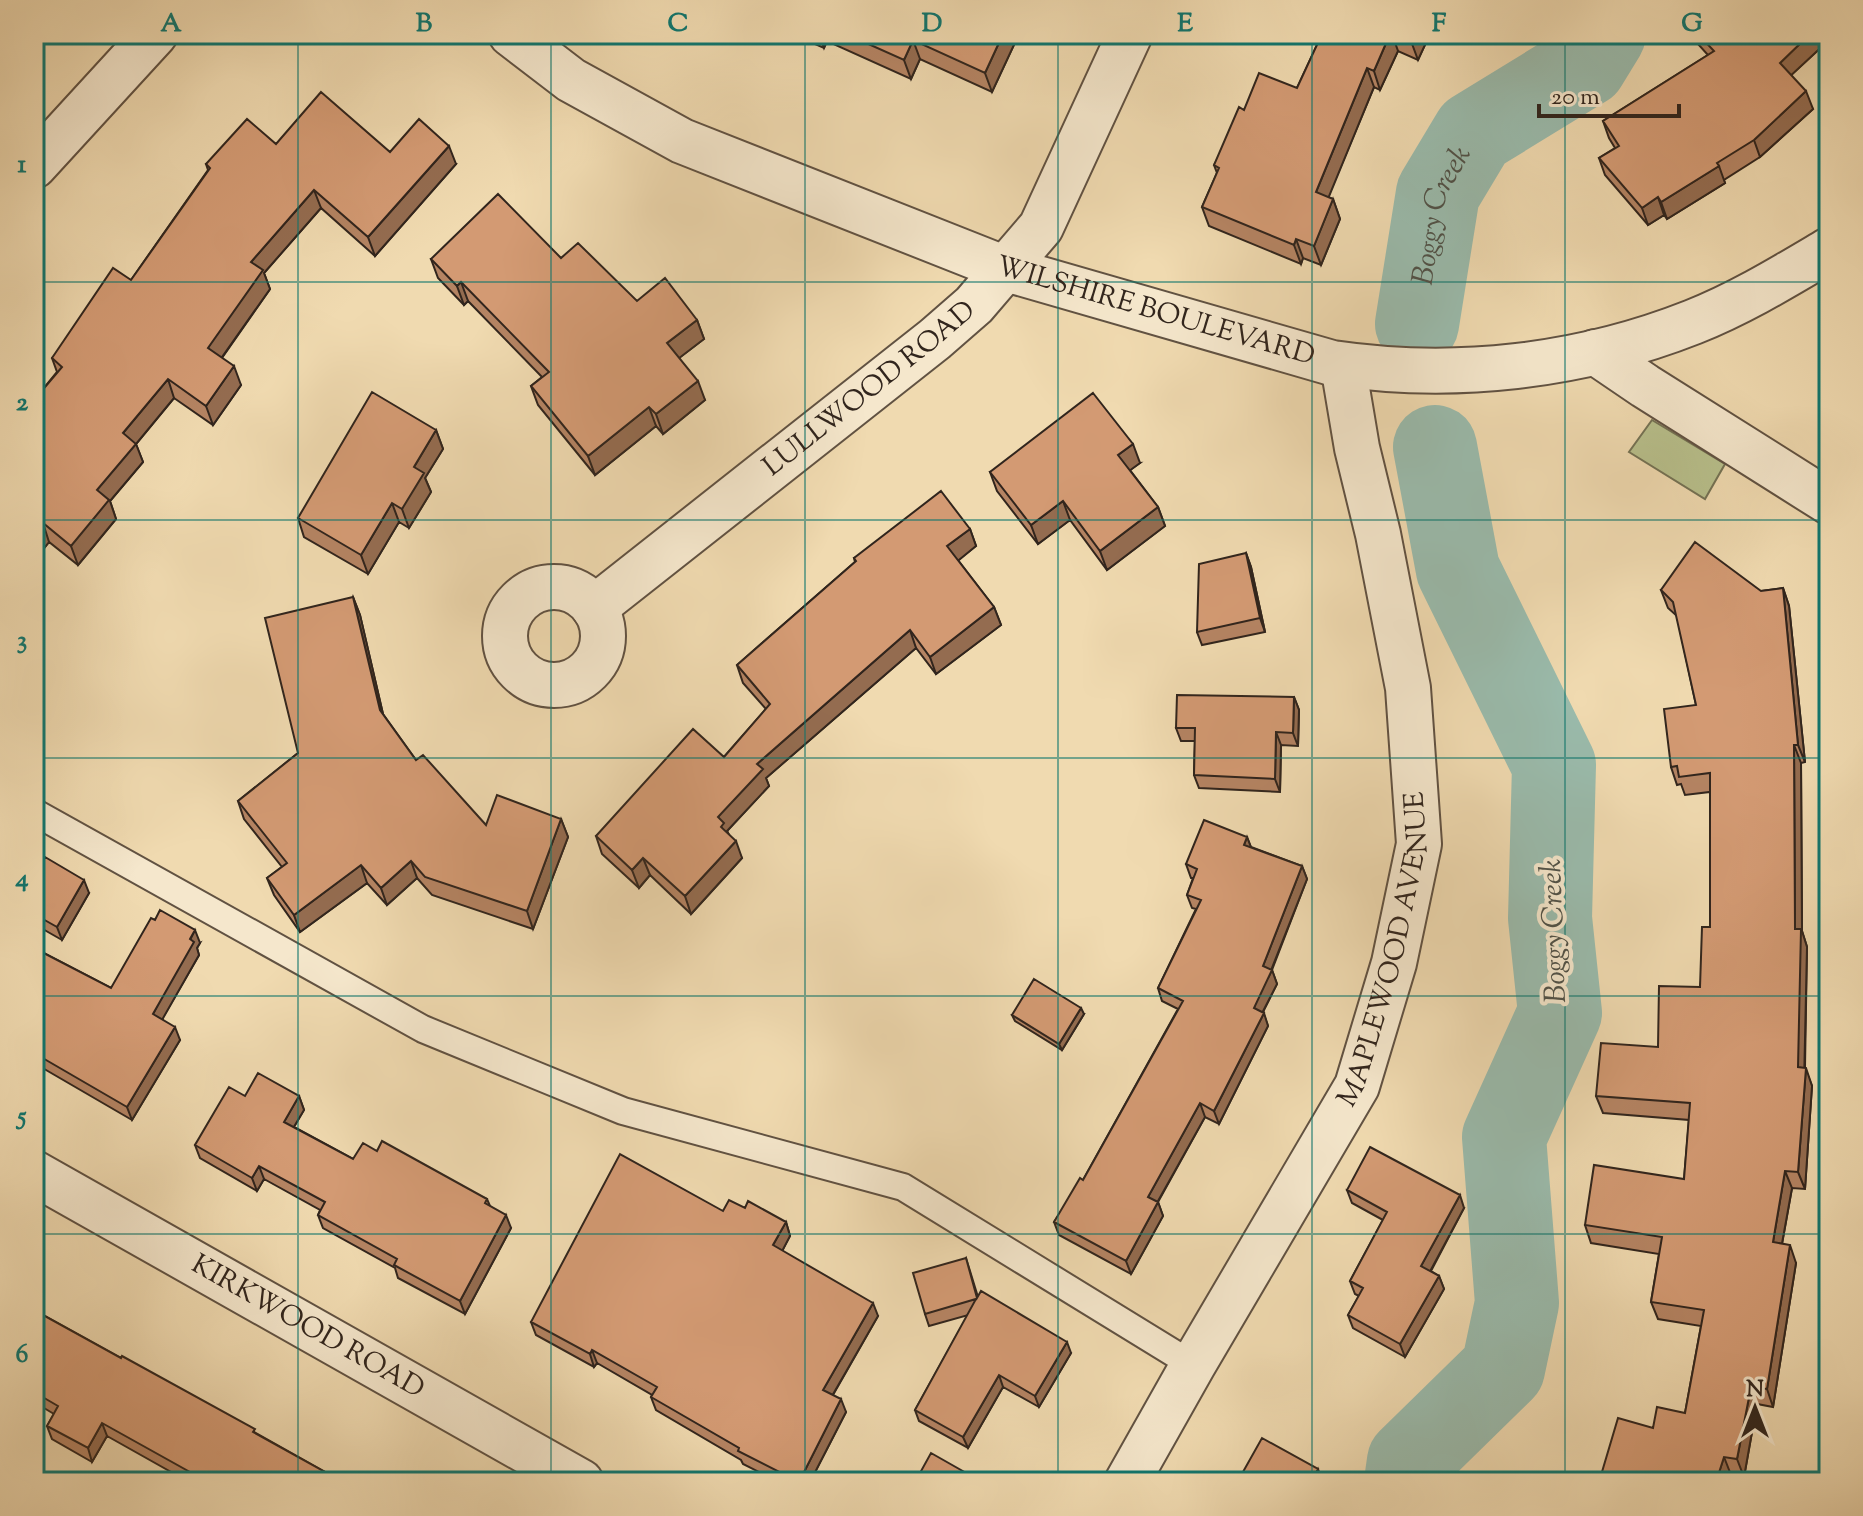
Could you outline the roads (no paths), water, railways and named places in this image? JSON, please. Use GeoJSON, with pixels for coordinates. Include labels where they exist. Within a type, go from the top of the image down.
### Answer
{"type":"FeatureCollection","features":[{"type":"Feature","properties":{"kind":"street"},"geometry":{"type":"LineString","coordinates":[[34,166],[155,34]]}},
{"type":"Feature","properties":{"kind":"street","name":"WILSHIRE BOULEVARD"},"geometry":{"type":"LineString","coordinates":[[511,34],[571,80],[682,141],[1006,269],[1343,365],[1387,371],[1448,372],[1509,368],[1595,352],[1694,321],[1768,286],[1829,250]]}},
{"type":"Feature","properties":{"kind":"street","name":"LULLWOOD ROAD"},"geometry":{"type":"LineString","coordinates":[[594,608],[974,305],[1041,227],[1130,34]]}},
{"type":"Feature","properties":{"kind":"street"},"geometry":{"type":"LineString","coordinates":[[1595,352],[1829,502]]}},
{"type":"Feature","properties":{"kind":"street","name":"MAPLEWOOD AVENUE"},"geometry":{"type":"LineString","coordinates":[[1127,1482],[1357,1086],[1394,963],[1419,844],[1408,688],[1378,534],[1357,448],[1343,365]]}},
{"type":"Feature","properties":{"kind":"street","name":"KIRKWOOD ROAD"},"geometry":{"type":"LineString","coordinates":[[34,1173],[581,1482]]}},
{"type":"Feature","properties":{"kind":"lane"},"geometry":{"type":"LineString","coordinates":[[34,812],[423,1029],[623,1111],[903,1187],[1193,1365]]}},
{"type":"Feature","properties":{"kind":"waterway","name":"Boggy Creek"},"geometry":{"type":"LineString","coordinates":[[1417,324],[1438,193],[1474,133],[1585,65],[1604,34]]}},
{"type":"Feature","properties":{"kind":"waterway","name":"Boggy Creek"},"geometry":{"type":"LineString","coordinates":[[1406,1482],[1409,1461],[1503,1369],[1517,1303],[1504,1137],[1560,1013],[1550,918],[1554,765],[1458,570],[1435,447]]}}]}
